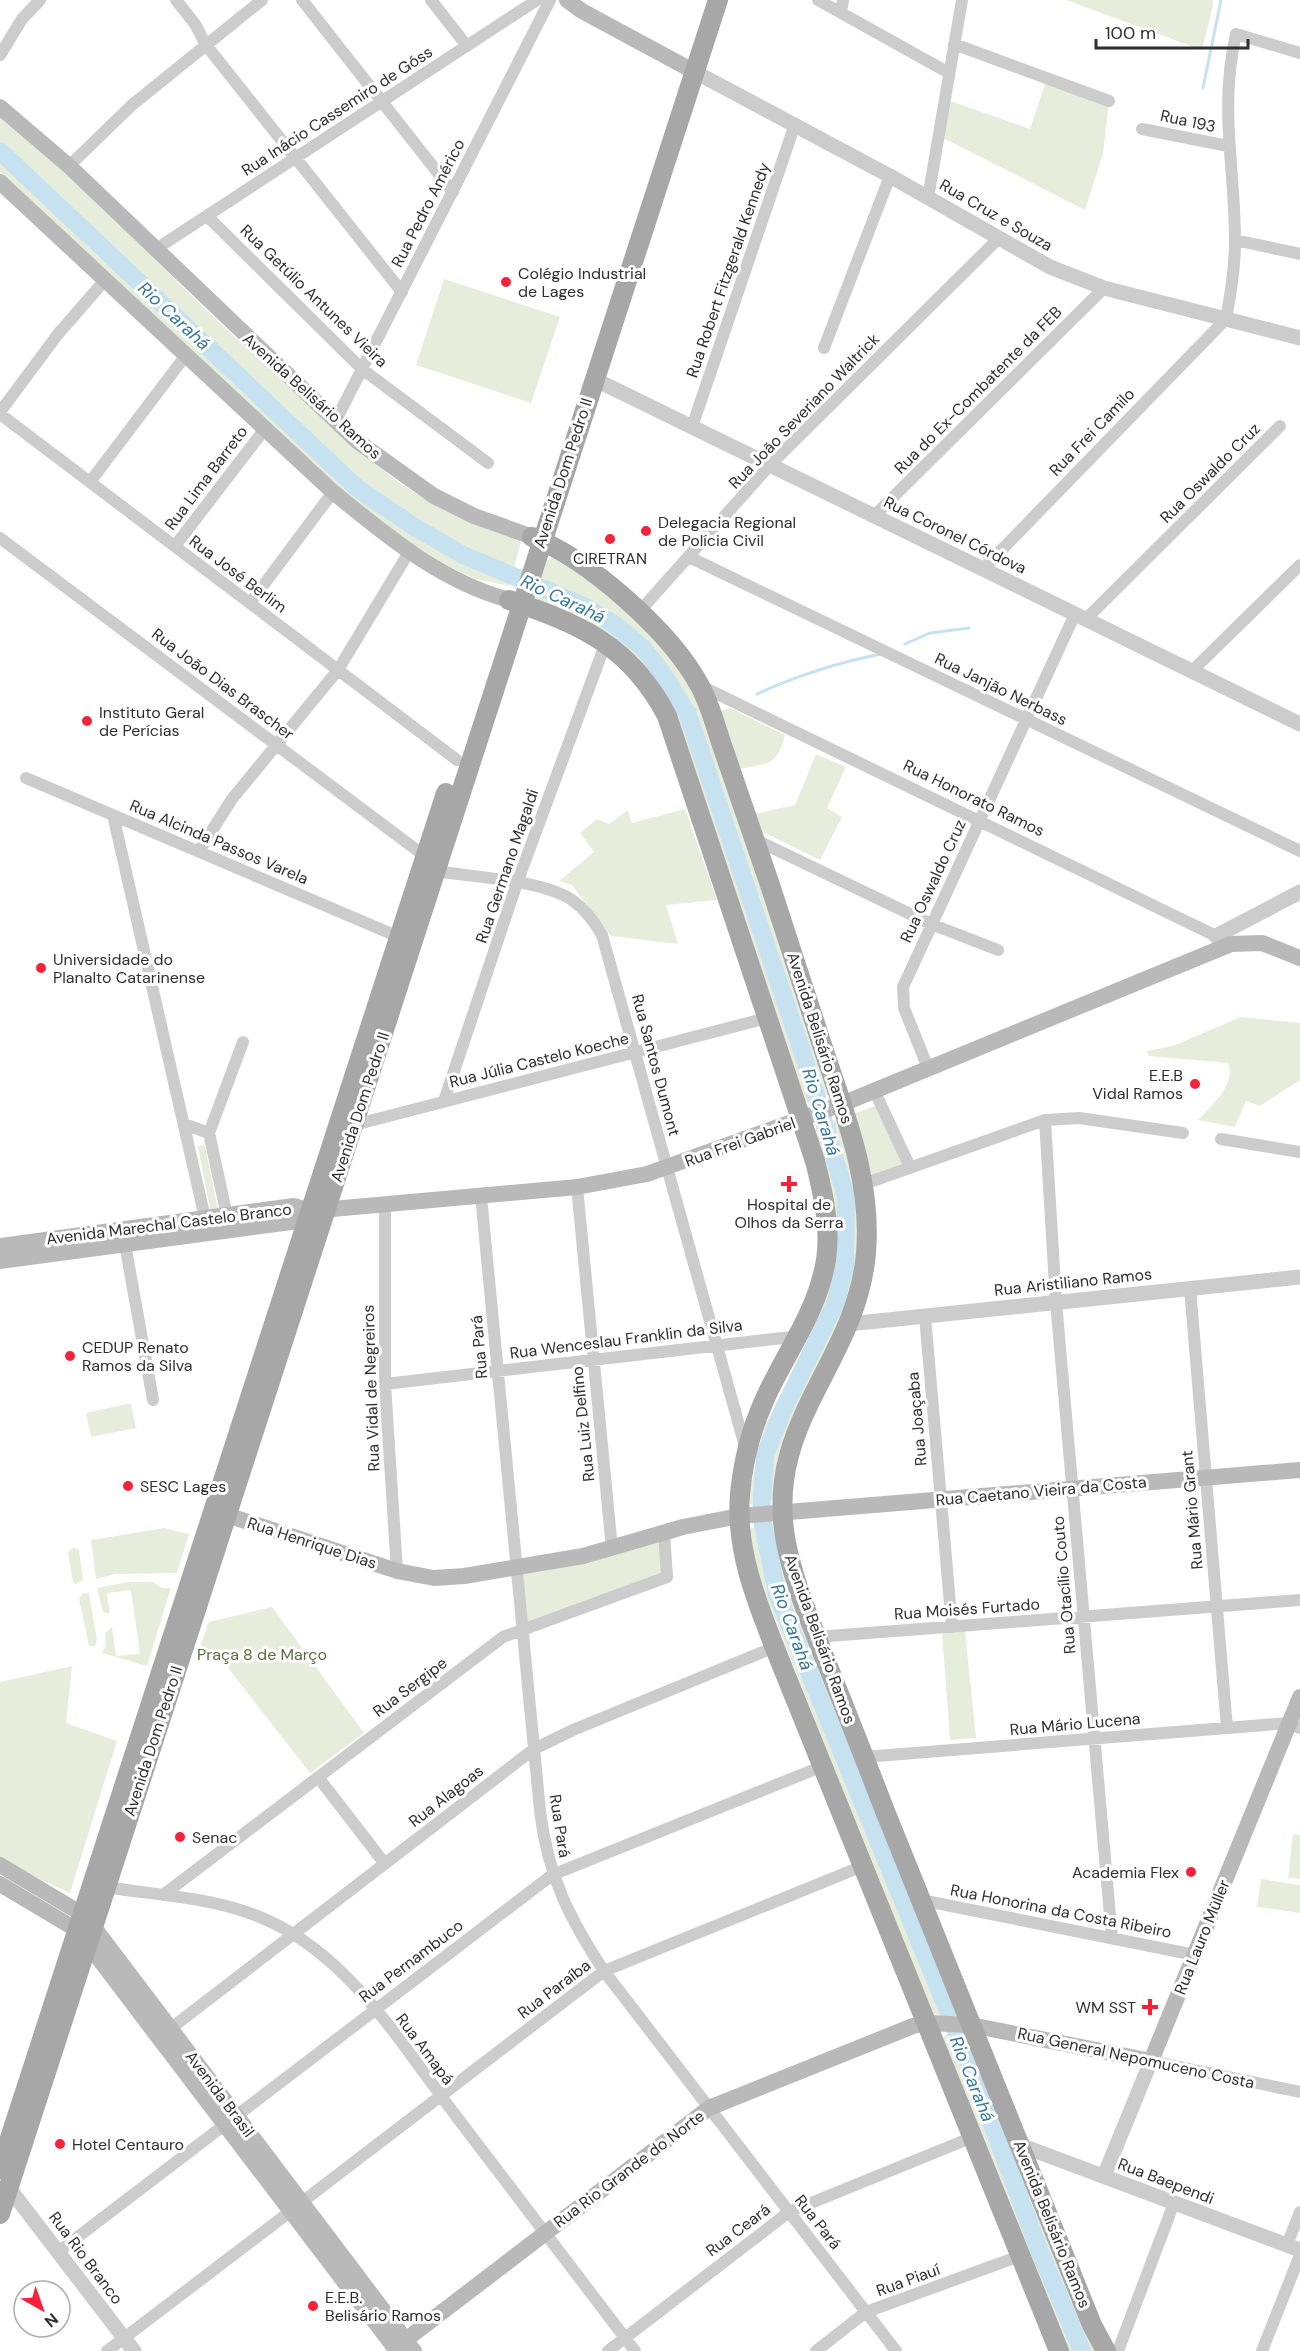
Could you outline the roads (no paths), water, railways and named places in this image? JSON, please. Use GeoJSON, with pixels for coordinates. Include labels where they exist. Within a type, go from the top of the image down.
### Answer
{"type":"FeatureCollection","features":[{"type":"Feature","properties":{"kind":"main road"},"geometry":{"type":"LineString","coordinates":[[567,0],[584,5],[689,69]]}},
{"type":"Feature","properties":{"kind":"main road","name":"Avenida Dom Pedro II"},"geometry":{"type":"LineString","coordinates":[[0,2169],[85,1928],[222,1508],[318,1211],[399,937],[430,864],[529,558],[594,379],[689,69],[704,0]]}},
{"type":"Feature","properties":{"kind":"main road","name":"Avenida Dom Pedro II"},"geometry":{"type":"LineString","coordinates":[[536,538],[689,69],[718,0]]}},
{"type":"Feature","properties":{"kind":"main road","name":"Avenida Belisário Ramos"},"geometry":{"type":"LineString","coordinates":[[0,107],[69,166],[335,422],[383,461],[434,496],[474,516],[536,538],[591,572],[639,612],[676,651],[700,686],[754,839],[864,1184],[866,1256],[856,1305],[849,1324],[796,1429],[777,1513],[816,1637],[921,1900],[967,2024],[1020,2145],[1092,2325],[1106,2351]]}},
{"type":"Feature","properties":{"kind":"main road"},"geometry":{"type":"LineString","coordinates":[[0,182],[333,492],[409,552],[459,582],[516,598],[573,623],[606,642],[636,669],[667,716],[767,1018],[805,1118],[821,1185],[827,1235],[826,1259],[819,1291],[800,1336],[763,1402],[747,1453],[744,1559],[775,1647],[863,1866],[931,2023],[973,2137],[1059,2351]]}},
{"type":"Feature","properties":{"kind":"main road","name":"Avenida Dom Pedro II"},"geometry":{"type":"LineString","coordinates":[[318,1211],[354,1125],[430,864],[457,760],[516,598]]}},
{"type":"Feature","properties":{"kind":"main road","name":"Rua Frei Gabriel"},"geometry":{"type":"LineString","coordinates":[[318,1211],[577,1187],[626,1179],[668,1168],[805,1118],[1231,944],[1262,943],[1300,958]]}},
{"type":"Feature","properties":{"kind":"main road","name":"Avenida Marechal Castelo Branco"},"geometry":{"type":"LineString","coordinates":[[227,1215],[294,1206],[318,1211]]}},
{"type":"Feature","properties":{"kind":"main road","name":"Avenida Marechal Castelo Branco"},"geometry":{"type":"LineString","coordinates":[[0,1246],[210,1225],[291,1222],[318,1211]]}},
{"type":"Feature","properties":{"kind":"main road"},"geometry":{"type":"LineString","coordinates":[[210,1225],[227,1215]]}},
{"type":"Feature","properties":{"kind":"main road","name":"Avenida Marechal Castelo Branco"},"geometry":{"type":"LineString","coordinates":[[0,1261],[125,1244],[210,1225]]}},
{"type":"Feature","properties":{"kind":"main road","name":"Rua Caetano Vieira da Costa"},"geometry":{"type":"LineString","coordinates":[[612,1549],[664,1532],[744,1516],[1300,1470]]}},
{"type":"Feature","properties":{"kind":"main road","name":"Avenida Dom Pedro II"},"geometry":{"type":"LineString","coordinates":[[0,2214],[85,1928],[106,1887],[222,1508]]}},
{"type":"Feature","properties":{"kind":"main road","name":"Rua Henrique Dias"},"geometry":{"type":"LineString","coordinates":[[222,1508],[416,1576],[450,1578],[612,1549]]}},
{"type":"Feature","properties":{"kind":"main road","name":"Rua Lauro Müller"},"geometry":{"type":"LineString","coordinates":[[1151,2061],[1195,1954],[1295,1726],[1300,1697]]}},
{"type":"Feature","properties":{"kind":"main road","name":"Avenida Brasil"},"geometry":{"type":"LineString","coordinates":[[0,1865],[85,1928],[170,2029],[231,2120]]}},
{"type":"Feature","properties":{"kind":"main road","name":"Avenida Brasil"},"geometry":{"type":"LineString","coordinates":[[0,1884],[85,1928],[400,2348]]}},
{"type":"Feature","properties":{"kind":"main road","name":"Rua Rio Grande do Norte"},"geometry":{"type":"LineString","coordinates":[[400,2348],[545,2233],[709,2108],[913,2026],[931,2023],[967,2024]]}},
{"type":"Feature","properties":{"kind":"main road","name":"Rua General Nepomuceno Costa"},"geometry":{"type":"LineString","coordinates":[[967,2024],[1151,2061]]}},
{"type":"Feature","properties":{"kind":"street"},"geometry":{"type":"LineString","coordinates":[[0,55],[22,19],[40,0]]}},
{"type":"Feature","properties":{"kind":"street"},"geometry":{"type":"LineString","coordinates":[[176,0],[195,24],[206,45],[402,292]]}},
{"type":"Feature","properties":{"kind":"street"},"geometry":{"type":"LineString","coordinates":[[69,166],[132,105],[262,0]]}},
{"type":"Feature","properties":{"kind":"street"},"geometry":{"type":"LineString","coordinates":[[302,0],[453,192]]}},
{"type":"Feature","properties":{"kind":"street"},"geometry":{"type":"LineString","coordinates":[[430,0],[467,46]]}},
{"type":"Feature","properties":{"kind":"street","name":"Rua Inácio Cassemiro de Góss"},"geometry":{"type":"LineString","coordinates":[[156,249],[537,0]]}},
{"type":"Feature","properties":{"kind":"street","name":"Rua Pedro Américo"},"geometry":{"type":"LineString","coordinates":[[335,422],[550,0]]}},
{"type":"Feature","properties":{"kind":"street"},"geometry":{"type":"LineString","coordinates":[[818,0],[842,6],[950,73]]}},
{"type":"Feature","properties":{"kind":"street"},"geometry":{"type":"LineString","coordinates":[[928,198],[962,0]]}},
{"type":"Feature","properties":{"kind":"street"},"geometry":{"type":"LineString","coordinates":[[1226,319],[1233,281],[1235,240],[1228,146],[1227,82],[1236,34],[1300,52]]}},
{"type":"Feature","properties":{"kind":"street"},"geometry":{"type":"LineString","coordinates":[[954,44],[1109,101]]}},
{"type":"Feature","properties":{"kind":"street","name":"Rua Cruz e Souza"},"geometry":{"type":"LineString","coordinates":[[689,69],[890,176],[1050,267],[1104,288],[1300,338]]}},
{"type":"Feature","properties":{"kind":"street","name":"Rua Robert Fitzgerald Kennedy"},"geometry":{"type":"LineString","coordinates":[[692,427],[795,124]]}},
{"type":"Feature","properties":{"kind":"street","name":"Rua 193"},"geometry":{"type":"LineString","coordinates":[[1142,129],[1228,146]]}},
{"type":"Feature","properties":{"kind":"street"},"geometry":{"type":"LineString","coordinates":[[824,348],[890,176]]}},
{"type":"Feature","properties":{"kind":"street","name":"Rua Getúlio Antunes Vieira"},"geometry":{"type":"LineString","coordinates":[[207,216],[362,369],[488,463]]}},
{"type":"Feature","properties":{"kind":"street","name":"Rua João Severiano Waltrick"},"geometry":{"type":"LineString","coordinates":[[639,612],[770,465],[998,239]]}},
{"type":"Feature","properties":{"kind":"street"},"geometry":{"type":"LineString","coordinates":[[1235,240],[1300,254]]}},
{"type":"Feature","properties":{"kind":"street"},"geometry":{"type":"LineString","coordinates":[[0,413],[58,334],[106,279]]}},
{"type":"Feature","properties":{"kind":"street","name":"Rua do Ex-Combatente da FEB"},"geometry":{"type":"LineString","coordinates":[[874,516],[1104,288]]}},
{"type":"Feature","properties":{"kind":"street","name":"Rua Frei Camilo"},"geometry":{"type":"LineString","coordinates":[[982,569],[1226,319]]}},
{"type":"Feature","properties":{"kind":"street"},"geometry":{"type":"LineString","coordinates":[[90,482],[186,355]]}},
{"type":"Feature","properties":{"kind":"street","name":"Rua Coronel Córdova"},"geometry":{"type":"LineString","coordinates":[[594,379],[1299,722]]}},
{"type":"Feature","properties":{"kind":"street","name":"Rua José Berlim"},"geometry":{"type":"LineString","coordinates":[[0,413],[457,760]]}},
{"type":"Feature","properties":{"kind":"street","name":"Rua Oswaldo Cruz"},"geometry":{"type":"LineString","coordinates":[[928,1068],[902,998],[908,976],[1026,719],[1080,616],[1280,426]]}},
{"type":"Feature","properties":{"kind":"street","name":"Rua Lima Barreto"},"geometry":{"type":"LineString","coordinates":[[175,546],[264,430]]}},
{"type":"Feature","properties":{"kind":"street"},"geometry":{"type":"LineString","coordinates":[[250,603],[333,492]]}},
{"type":"Feature","properties":{"kind":"street","name":"Rua João Dias Brascher"},"geometry":{"type":"LineString","coordinates":[[0,538],[430,864]]}},
{"type":"Feature","properties":{"kind":"street"},"geometry":{"type":"LineString","coordinates":[[199,851],[232,799],[338,670],[409,552]]}},
{"type":"Feature","properties":{"kind":"street","name":"Rua Janjão Nerbass"},"geometry":{"type":"LineString","coordinates":[[688,557],[1300,851]]}},
{"type":"Feature","properties":{"kind":"street"},"geometry":{"type":"LineString","coordinates":[[1192,671],[1300,565]]}},
{"type":"Feature","properties":{"kind":"street","name":"Rua Germano Magaldi"},"geometry":{"type":"LineString","coordinates":[[444,1101],[517,884],[606,642]]}},
{"type":"Feature","properties":{"kind":"street","name":"Rua Honorato Ramos"},"geometry":{"type":"LineString","coordinates":[[700,686],[1231,944]]}},
{"type":"Feature","properties":{"kind":"street","name":"Rua Alcinda Passos Varela"},"geometry":{"type":"LineString","coordinates":[[26,778],[399,937]]}},
{"type":"Feature","properties":{"kind":"street"},"geometry":{"type":"LineString","coordinates":[[113,815],[184,1124],[210,1225]]}},
{"type":"Feature","properties":{"kind":"street"},"geometry":{"type":"LineString","coordinates":[[754,839],[931,924],[998,950]]}},
{"type":"Feature","properties":{"kind":"street","name":"Rua Santos Dumont"},"geometry":{"type":"LineString","coordinates":[[430,864],[559,893],[572,900],[595,923],[606,947],[747,1453]]}},
{"type":"Feature","properties":{"kind":"street"},"geometry":{"type":"LineString","coordinates":[[1216,936],[1300,892]]}},
{"type":"Feature","properties":{"kind":"street"},"geometry":{"type":"LineString","coordinates":[[1262,912],[1257,927],[1262,943]]}},
{"type":"Feature","properties":{"kind":"street","name":"Rua Júlia Castelo Koeche"},"geometry":{"type":"LineString","coordinates":[[354,1125],[767,1018]]}},
{"type":"Feature","properties":{"kind":"street"},"geometry":{"type":"LineString","coordinates":[[227,1215],[209,1133],[243,1042]]}},
{"type":"Feature","properties":{"kind":"street"},"geometry":{"type":"LineString","coordinates":[[874,1090],[910,1167]]}},
{"type":"Feature","properties":{"kind":"street"},"geometry":{"type":"LineString","coordinates":[[864,1184],[1045,1120],[1079,1118],[1183,1133]]}},
{"type":"Feature","properties":{"kind":"street","name":"Rua Otacílio Couto"},"geometry":{"type":"LineString","coordinates":[[1045,1120],[1056,1302],[1112,1938]]}},
{"type":"Feature","properties":{"kind":"street"},"geometry":{"type":"LineString","coordinates":[[184,1124],[209,1133]]}},
{"type":"Feature","properties":{"kind":"street"},"geometry":{"type":"LineString","coordinates":[[1221,1139],[1300,1152]]}},
{"type":"Feature","properties":{"kind":"street","name":"Rua Luiz Delfino"},"geometry":{"type":"LineString","coordinates":[[577,1187],[612,1549]]}},
{"type":"Feature","properties":{"kind":"street","name":"Rua Pará"},"geometry":{"type":"LineString","coordinates":[[481,1196],[542,1834],[552,1875],[571,1918],[604,1971],[896,2351]]}},
{"type":"Feature","properties":{"kind":"street","name":"Rua Vidal de Negreiros"},"geometry":{"type":"LineString","coordinates":[[385,1204],[385,1384],[397,1571]]}},
{"type":"Feature","properties":{"kind":"street"},"geometry":{"type":"LineString","coordinates":[[125,1244],[153,1400]]}},
{"type":"Feature","properties":{"kind":"street","name":"Rua Aristiliano Ramos"},"geometry":{"type":"LineString","coordinates":[[849,1324],[1300,1277]]}},
{"type":"Feature","properties":{"kind":"street","name":"Rua Mário Grant"},"geometry":{"type":"LineString","coordinates":[[1190,1288],[1227,1728]]}},
{"type":"Feature","properties":{"kind":"street","name":"Rua Joaçaba"},"geometry":{"type":"LineString","coordinates":[[925,1316],[952,1627]]}},
{"type":"Feature","properties":{"kind":"street","name":"Rua Wenceslau Franklin da Silva"},"geometry":{"type":"LineString","coordinates":[[385,1384],[800,1336]]}},
{"type":"Feature","properties":{"kind":"street","name":"Rua Sergipe"},"geometry":{"type":"LineString","coordinates":[[163,1895],[503,1637],[667,1577],[664,1532]]}},
{"type":"Feature","properties":{"kind":"street","name":"Rua Moisés Furtado"},"geometry":{"type":"LineString","coordinates":[[816,1637],[1300,1600]]}},
{"type":"Feature","properties":{"kind":"street","name":"Rua Alagoas"},"geometry":{"type":"LineString","coordinates":[[170,2029],[534,1749],[573,1730],[775,1647]]}},
{"type":"Feature","properties":{"kind":"street","name":"Rua Mário Lucena"},"geometry":{"type":"LineString","coordinates":[[864,1757],[1227,1728],[1295,1726]]}},
{"type":"Feature","properties":{"kind":"street","name":"Rua Pernambuco"},"geometry":{"type":"LineString","coordinates":[[58,2252],[552,1875],[823,1766]]}},
{"type":"Feature","properties":{"kind":"street"},"geometry":{"type":"LineString","coordinates":[[318,1777],[385,1864]]}},
{"type":"Feature","properties":{"kind":"street","name":"Rua Paraíba"},"geometry":{"type":"LineString","coordinates":[[107,2351],[604,1971],[863,1866]]}},
{"type":"Feature","properties":{"kind":"street","name":"Rua Amapá"},"geometry":{"type":"LineString","coordinates":[[106,1887],[234,1908],[293,1934],[326,1958],[374,2010],[635,2351]]}},
{"type":"Feature","properties":{"kind":"street","name":"Rua Honorina da Costa Ribeiro"},"geometry":{"type":"LineString","coordinates":[[921,1900],[1195,1954]]}},
{"type":"Feature","properties":{"kind":"street","name":"Rua General Nepomuceno Costa"},"geometry":{"type":"LineString","coordinates":[[1151,2061],[1300,2092]]}},
{"type":"Feature","properties":{"kind":"street","name":"Rua Lauro Müller"},"geometry":{"type":"LineString","coordinates":[[1104,2176],[1151,2061]]}},
{"type":"Feature","properties":{"kind":"street","name":"Rua Ceará"},"geometry":{"type":"LineString","coordinates":[[608,2351],[789,2212],[973,2137]]}},
{"type":"Feature","properties":{"kind":"street","name":"Rua Baependi"},"geometry":{"type":"LineString","coordinates":[[1020,2145],[1294,2248]]}},
{"type":"Feature","properties":{"kind":"street","name":"Rua Rio Branco"},"geometry":{"type":"LineString","coordinates":[[9,2188],[134,2351]]}},
{"type":"Feature","properties":{"kind":"street"},"geometry":{"type":"LineString","coordinates":[[1118,2351],[1174,2203]]}},
{"type":"Feature","properties":{"kind":"street"},"geometry":{"type":"LineString","coordinates":[[1294,2248],[1300,2212]]}},
{"type":"Feature","properties":{"kind":"street"},"geometry":{"type":"LineString","coordinates":[[1262,2351],[1300,2255]]}},
{"type":"Feature","properties":{"kind":"street","name":"Rua Piauí"},"geometry":{"type":"LineString","coordinates":[[816,2351],[866,2313],[1020,2256]]}},
{"type":"Feature","properties":{"kind":"waterway"},"geometry":{"type":"LineString","coordinates":[[1203,88],[1221,0]]}},
{"type":"Feature","properties":{"kind":"waterway","name":"Rio Carahá"},"geometry":{"type":"LineString","coordinates":[[0,151],[357,488],[413,526],[463,555],[584,606],[611,622],[642,647],[661,671],[687,713],[810,1075],[846,1197],[845,1265],[836,1302],[784,1408],[765,1455],[761,1515],[777,1594],[966,2055],[1038,2247],[1082,2351]]}},
{"type":"Feature","properties":{"kind":"waterway"},"geometry":{"type":"LineString","coordinates":[[905,644],[930,633],[969,628]]}},
{"type":"Feature","properties":{"kind":"waterway"},"geometry":{"type":"LineString","coordinates":[[757,694],[818,670],[881,654]]}},
{"type":"Feature","properties":{"kind":"waterway"},"geometry":{"type":"LineString","coordinates":[[687,713],[695,710]]}},
{"type":"Feature","properties":{"kind":"place","name":"Colégio Industrial de Lages"},"geometry":{"type":"Point","coordinates":[506,282]}},
{"type":"Feature","properties":{"kind":"place","name":"Delegacia Regional de Polícia Civil"},"geometry":{"type":"Point","coordinates":[646,531]}},
{"type":"Feature","properties":{"kind":"place","name":"CIRETRAN"},"geometry":{"type":"Point","coordinates":[610,539]}},
{"type":"Feature","properties":{"kind":"place","name":"Instituto Geral de Perícias"},"geometry":{"type":"Point","coordinates":[87,721]}},
{"type":"Feature","properties":{"kind":"place","name":"Universidade do Planalto Catarinense"},"geometry":{"type":"Point","coordinates":[41,968]}},
{"type":"Feature","properties":{"kind":"place","name":"E.E.B Vidal Ramos"},"geometry":{"type":"Point","coordinates":[1195,1084]}},
{"type":"Feature","properties":{"kind":"place","name":"Hospital de Olhos da Serra"},"geometry":{"type":"Point","coordinates":[789,1184]}},
{"type":"Feature","properties":{"kind":"place","name":"CEDUP Renato Ramos da Silva"},"geometry":{"type":"Point","coordinates":[70,1356]}},
{"type":"Feature","properties":{"kind":"place","name":"SESC Lages"},"geometry":{"type":"Point","coordinates":[128,1486]}},
{"type":"Feature","properties":{"kind":"place","name":"Senac"},"geometry":{"type":"Point","coordinates":[180,1837]}},
{"type":"Feature","properties":{"kind":"place","name":"Academia Flex"},"geometry":{"type":"Point","coordinates":[1191,1872]}},
{"type":"Feature","properties":{"kind":"place","name":"WM SST"},"geometry":{"type":"Point","coordinates":[1150,2007]}},
{"type":"Feature","properties":{"kind":"place","name":"Hotel Centauro"},"geometry":{"type":"Point","coordinates":[60,2144]}},
{"type":"Feature","properties":{"kind":"place","name":"E.E.B. Belisário Ramos"},"geometry":{"type":"Point","coordinates":[313,2306]}},
{"type":"Feature","properties":{"kind":"park label","name":"Praça 8 de Março"},"geometry":{"type":"Point","coordinates":[262,1654]}}]}
